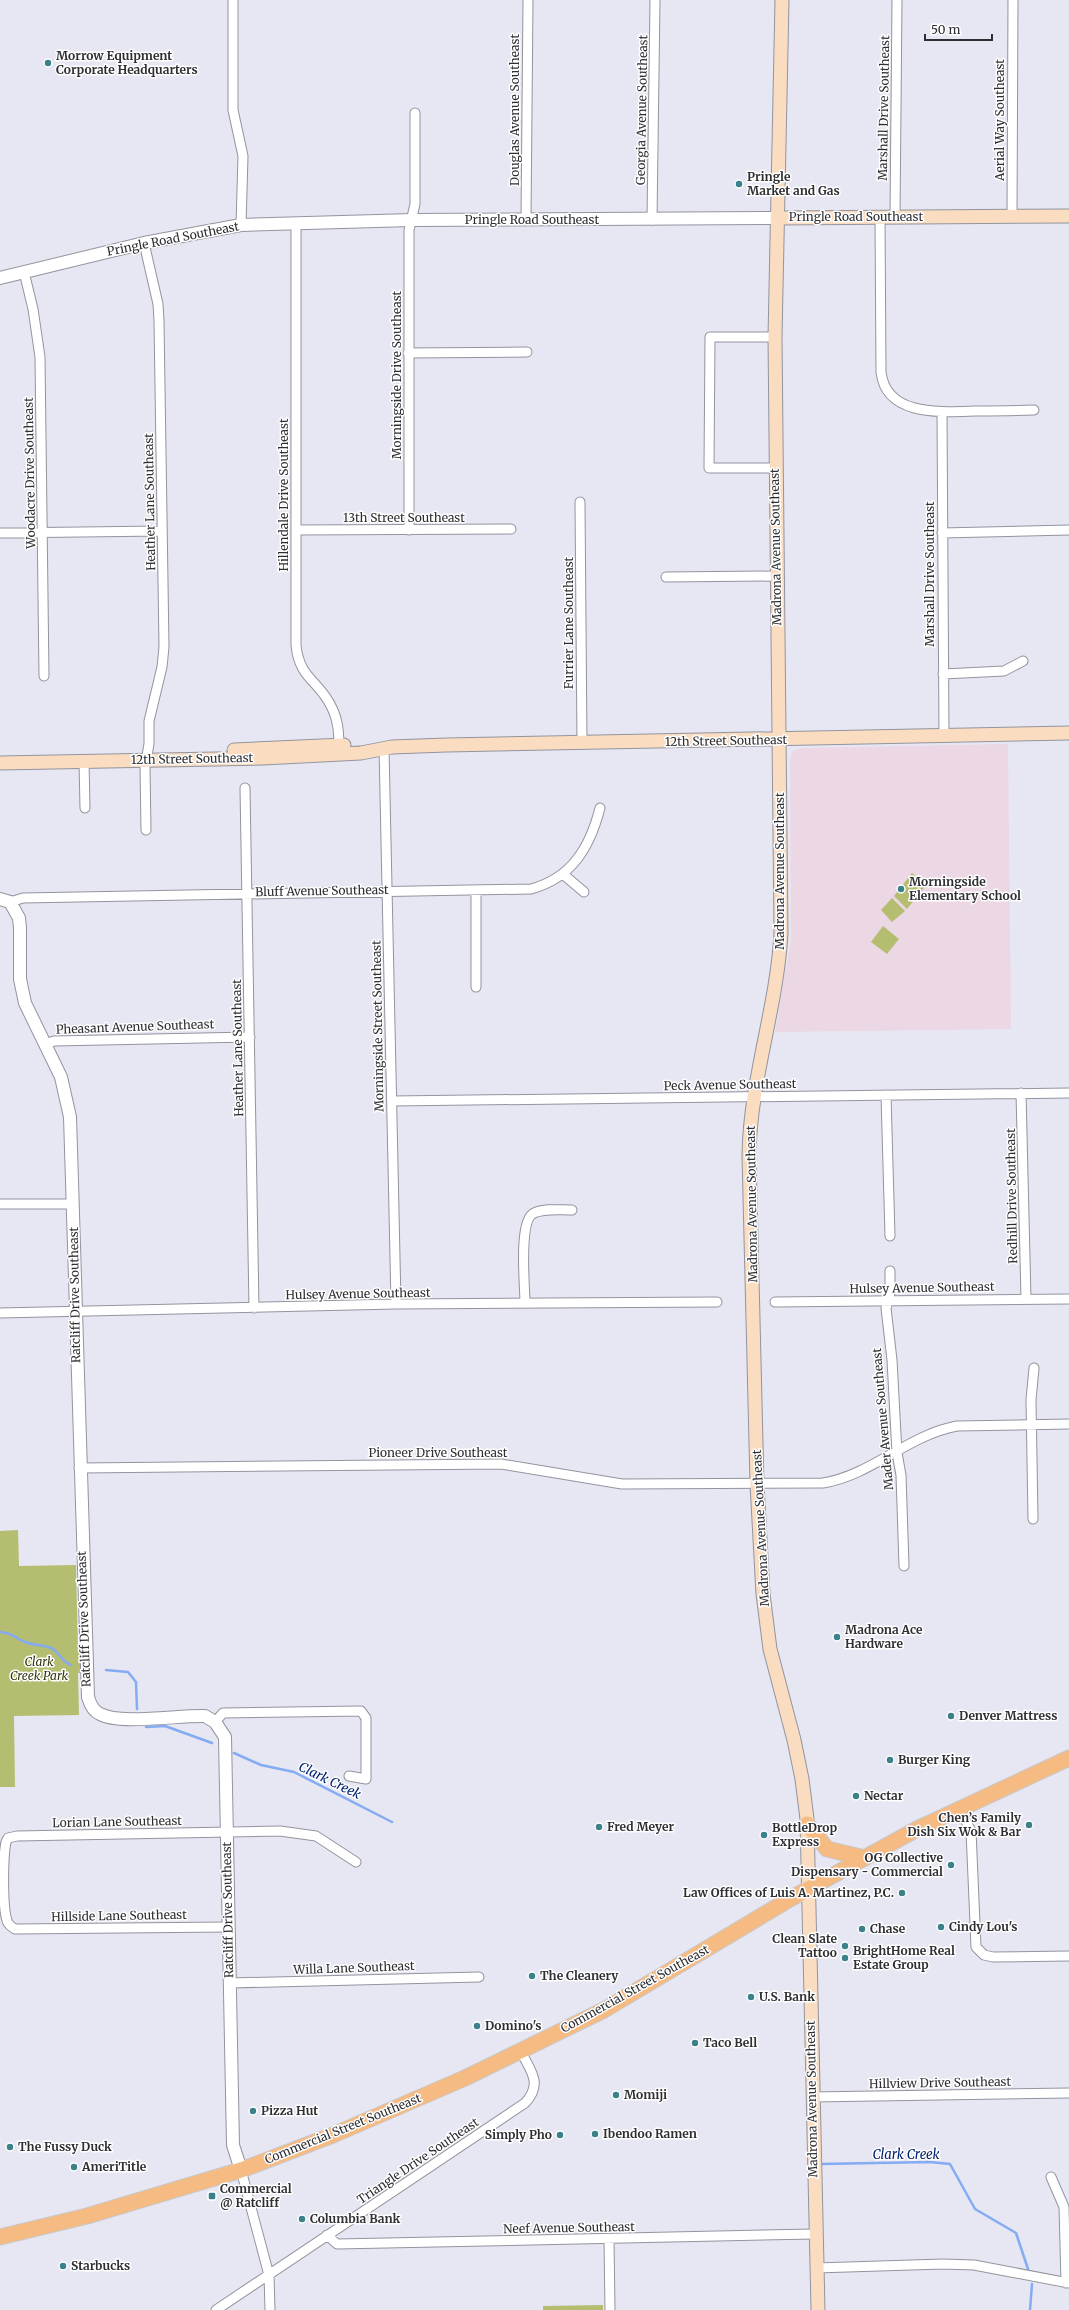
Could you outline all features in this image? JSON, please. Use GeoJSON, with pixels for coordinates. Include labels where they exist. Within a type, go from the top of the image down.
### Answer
{"type":"FeatureCollection","features":[{"type":"Feature","properties":{"kind":"main road","name":"Madrona Avenue Southeast"},"geometry":{"type":"LineString","coordinates":[[782,0],[775,337],[776,576],[782,902],[780,949],[754,1097],[749,1155],[757,1484],[766,1624],[775,1674],[794,1740],[802,1779],[807,1824],[815,2234],[818,2310]]}},
{"type":"Feature","properties":{"kind":"main road","name":"Pringle Road Southeast"},"geometry":{"type":"LineString","coordinates":[[777,218],[1069,216]]}},
{"type":"Feature","properties":{"kind":"main road","name":"12th Street Southeast"},"geometry":{"type":"LineString","coordinates":[[0,754],[147,756],[339,750],[361,744],[384,748],[944,737],[1069,733]]}},
{"type":"Feature","properties":{"kind":"main road","name":"12th Street Southeast"},"geometry":{"type":"LineString","coordinates":[[0,763],[84,761],[147,756]]}},
{"type":"Feature","properties":{"kind":"main road","name":"Commercial Street Southeast"},"geometry":{"type":"LineString","coordinates":[[0,2236],[87,2216],[241,2170],[333,2135],[521,2052],[604,2010],[808,1889],[865,1858],[959,1808],[1069,1758]]}},
{"type":"Feature","properties":{"kind":"main road"},"geometry":{"type":"LineString","coordinates":[[807,1824],[827,1849],[865,1858]]}},
{"type":"Feature","properties":{"kind":"street"},"geometry":{"type":"LineString","coordinates":[[233,0],[233,110],[243,156],[241,225]]}},
{"type":"Feature","properties":{"kind":"street","name":"Douglas Avenue Southeast"},"geometry":{"type":"LineString","coordinates":[[526,220],[528,0]]}},
{"type":"Feature","properties":{"kind":"street","name":"Georgia Avenue Southeast"},"geometry":{"type":"LineString","coordinates":[[652,220],[655,0]]}},
{"type":"Feature","properties":{"kind":"street","name":"Marshall Drive Southeast"},"geometry":{"type":"LineString","coordinates":[[895,217],[897,0]]}},
{"type":"Feature","properties":{"kind":"street","name":"Aerial Way Southeast"},"geometry":{"type":"LineString","coordinates":[[1012,217],[1013,0]]}},
{"type":"Feature","properties":{"kind":"street","name":"Morningside Drive Southeast"},"geometry":{"type":"LineString","coordinates":[[409,530],[409,230],[415,204],[415,113]]}},
{"type":"Feature","properties":{"kind":"street"},"geometry":{"type":"LineString","coordinates":[[880,217],[881,372],[882,379],[888,393],[903,404],[926,411],[1034,410]]}},
{"type":"Feature","properties":{"kind":"street","name":"Pringle Road Southeast"},"geometry":{"type":"LineString","coordinates":[[0,278],[144,243],[241,225],[412,220],[652,220],[777,218]]}},
{"type":"Feature","properties":{"kind":"street","name":"Hillendale Drive Southeast"},"geometry":{"type":"LineString","coordinates":[[296,223],[297,660],[300,668],[325,697],[332,708],[339,731],[339,750]]}},
{"type":"Feature","properties":{"kind":"street","name":"Heather Lane Southeast"},"geometry":{"type":"LineString","coordinates":[[144,243],[158,304],[159,321],[164,647],[149,721],[146,830]]}},
{"type":"Feature","properties":{"kind":"street","name":"Woodacre Drive Southeast"},"geometry":{"type":"LineString","coordinates":[[24,272],[34,309],[40,357],[44,676]]}},
{"type":"Feature","properties":{"kind":"street"},"geometry":{"type":"LineString","coordinates":[[775,337],[710,337],[709,468],[775,468]]}},
{"type":"Feature","properties":{"kind":"street"},"geometry":{"type":"LineString","coordinates":[[408,353],[527,352]]}},
{"type":"Feature","properties":{"kind":"street","name":"Marshall Drive Southeast"},"geometry":{"type":"LineString","coordinates":[[942,412],[944,737]]}},
{"type":"Feature","properties":{"kind":"street","name":"Furrier Lane Southeast"},"geometry":{"type":"LineString","coordinates":[[580,502],[582,743]]}},
{"type":"Feature","properties":{"kind":"street","name":"13th Street Southeast"},"geometry":{"type":"LineString","coordinates":[[296,530],[511,529]]}},
{"type":"Feature","properties":{"kind":"street"},"geometry":{"type":"LineString","coordinates":[[942,533],[1069,530]]}},
{"type":"Feature","properties":{"kind":"street"},"geometry":{"type":"LineString","coordinates":[[0,533],[162,531]]}},
{"type":"Feature","properties":{"kind":"street"},"geometry":{"type":"LineString","coordinates":[[666,577],[776,576]]}},
{"type":"Feature","properties":{"kind":"street"},"geometry":{"type":"LineString","coordinates":[[943,674],[1004,671],[1022,661]]}},
{"type":"Feature","properties":{"kind":"street","name":"Morningside Street Southeast"},"geometry":{"type":"LineString","coordinates":[[384,748],[396,1304]]}},
{"type":"Feature","properties":{"kind":"street"},"geometry":{"type":"LineString","coordinates":[[84,761],[85,808]]}},
{"type":"Feature","properties":{"kind":"street","name":"Heather Lane Southeast"},"geometry":{"type":"LineString","coordinates":[[245,788],[254,1308]]}},
{"type":"Feature","properties":{"kind":"street","name":"Bluff Avenue Southeast"},"geometry":{"type":"LineString","coordinates":[[5,900],[23,898],[247,892],[531,889],[543,886],[564,875],[591,838],[600,808]]}},
{"type":"Feature","properties":{"kind":"street"},"geometry":{"type":"LineString","coordinates":[[564,875],[584,892]]}},
{"type":"Feature","properties":{"kind":"street"},"geometry":{"type":"LineString","coordinates":[[476,890],[476,987]]}},
{"type":"Feature","properties":{"kind":"street","name":"Ratcliff Drive Southeast"},"geometry":{"type":"LineString","coordinates":[[5,900],[20,923],[20,979],[25,1003],[61,1077],[68,1102],[73,1204],[86,1682],[90,1704],[100,1714],[115,1718],[204,1716],[215,1722],[224,1737],[233,2145],[269,2275],[270,2310]]}},
{"type":"Feature","properties":{"kind":"street","name":"Pheasant Avenue Southeast"},"geometry":{"type":"LineString","coordinates":[[46,1044],[54,1041],[181,1037],[250,1037]]}},
{"type":"Feature","properties":{"kind":"street","name":"Peck Avenue Southeast"},"geometry":{"type":"LineString","coordinates":[[392,1101],[1069,1092]]}},
{"type":"Feature","properties":{"kind":"street","name":"Redhill Drive Southeast"},"geometry":{"type":"LineString","coordinates":[[1021,1093],[1026,1299]]}},
{"type":"Feature","properties":{"kind":"street"},"geometry":{"type":"LineString","coordinates":[[886,1095],[890,1236]]}},
{"type":"Feature","properties":{"kind":"street"},"geometry":{"type":"LineString","coordinates":[[0,1204],[73,1204]]}},
{"type":"Feature","properties":{"kind":"street"},"geometry":{"type":"LineString","coordinates":[[525,1303],[524,1233],[528,1219],[533,1213],[542,1210],[572,1210]]}},
{"type":"Feature","properties":{"kind":"street","name":"Mader Avenue Southeast"},"geometry":{"type":"LineString","coordinates":[[890,1271],[890,1293],[887,1301],[887,1325],[891,1354],[897,1453],[901,1475],[904,1566]]}},
{"type":"Feature","properties":{"kind":"street","name":"Hulsey Avenue Southeast"},"geometry":{"type":"LineString","coordinates":[[775,1302],[1069,1299]]}},
{"type":"Feature","properties":{"kind":"street","name":"Hulsey Avenue Southeast"},"geometry":{"type":"LineString","coordinates":[[0,1314],[396,1304],[717,1302]]}},
{"type":"Feature","properties":{"kind":"street"},"geometry":{"type":"LineString","coordinates":[[1033,1519],[1031,1424],[1034,1368]]}},
{"type":"Feature","properties":{"kind":"street","name":"Pioneer Drive Southeast"},"geometry":{"type":"LineString","coordinates":[[79,1468],[501,1464],[622,1484],[822,1484],[838,1481],[861,1472],[897,1453],[918,1439],[946,1428],[957,1426],[1069,1424]]}},
{"type":"Feature","properties":{"kind":"street"},"geometry":{"type":"LineString","coordinates":[[215,1722],[223,1713],[361,1711],[366,1718],[366,1779],[349,1776]]}},
{"type":"Feature","properties":{"kind":"street"},"geometry":{"type":"LineString","coordinates":[[959,1808],[971,1831],[974,1940],[980,1952],[984,1955],[993,1957],[1069,1956]]}},
{"type":"Feature","properties":{"kind":"street","name":"Lorian Lane Southeast"},"geometry":{"type":"LineString","coordinates":[[2,1897],[5,1846],[8,1838],[17,1836],[271,1830],[299,1832],[316,1836],[356,1862]]}},
{"type":"Feature","properties":{"kind":"street","name":"Hillside Lane Southeast"},"geometry":{"type":"LineString","coordinates":[[2,1897],[7,1919],[11,1927],[21,1929],[228,1927]]}},
{"type":"Feature","properties":{"kind":"street","name":"Willa Lane Southeast"},"geometry":{"type":"LineString","coordinates":[[230,1984],[479,1977]]}},
{"type":"Feature","properties":{"kind":"street","name":"Triangle Drive Southeast"},"geometry":{"type":"LineString","coordinates":[[216,2310],[525,2103],[532,2095],[534,2079],[521,2052]]}},
{"type":"Feature","properties":{"kind":"street","name":"Hillview Drive Southeast"},"geometry":{"type":"LineString","coordinates":[[812,2097],[1069,2093]]}},
{"type":"Feature","properties":{"kind":"street"},"geometry":{"type":"LineString","coordinates":[[816,2268],[943,2264],[974,2265],[1068,2283],[1064,2207],[1051,2177]]}},
{"type":"Feature","properties":{"kind":"street","name":"Neef Avenue Southeast"},"geometry":{"type":"LineString","coordinates":[[327,2235],[337,2244],[609,2240],[815,2234]]}},
{"type":"Feature","properties":{"kind":"street"},"geometry":{"type":"LineString","coordinates":[[609,2240],[610,2310]]}},
{"type":"Feature","properties":{"kind":"shaded area","name":"Morningside Elementary School"},"geometry":{"type":"Polygon","coordinates":[[[1008,744],[1011,1029],[775,1032],[791,940],[790,758],[793,751],[801,748],[1008,744]]]}},
{"type":"Feature","properties":{"kind":"green space"},"geometry":{"type":"Polygon","coordinates":[[[912,873],[927,884],[907,909],[894,896],[912,873]]]}},
{"type":"Feature","properties":{"kind":"green space"},"geometry":{"type":"Polygon","coordinates":[[[892,898],[905,911],[892,922],[881,910],[892,898]]]}},
{"type":"Feature","properties":{"kind":"green space"},"geometry":{"type":"Polygon","coordinates":[[[883,926],[899,939],[887,954],[871,942],[883,926]]]}},
{"type":"Feature","properties":{"kind":"green space","name":"Clark Creek Park"},"geometry":{"type":"Polygon","coordinates":[[[18,1530],[19,1566],[76,1565],[78,1651],[82,1653],[81,1673],[78,1673],[79,1715],[14,1716],[15,1787],[0,1787],[0,1531],[18,1530]]]}},
{"type":"Feature","properties":{"kind":"green space"},"geometry":{"type":"Polygon","coordinates":[[[603,2305],[603,2310],[543,2310],[543,2306],[603,2305]]]}},
{"type":"Feature","properties":{"kind":"waterway","name":"Clark Creek"},"geometry":{"type":"LineString","coordinates":[[0,1632],[12,1635],[21,1641],[46,1646],[53,1649],[68,1664],[71,1665]]}},
{"type":"Feature","properties":{"kind":"waterway","name":"Clark Creek"},"geometry":{"type":"LineString","coordinates":[[106,1670],[128,1672],[136,1682],[137,1709]]}},
{"type":"Feature","properties":{"kind":"waterway","name":"Clark Creek"},"geometry":{"type":"LineString","coordinates":[[146,1727],[165,1726],[212,1743]]}},
{"type":"Feature","properties":{"kind":"waterway","name":"Clark Creek"},"geometry":{"type":"LineString","coordinates":[[234,1753],[261,1765],[294,1772],[392,1822]]}},
{"type":"Feature","properties":{"kind":"waterway","name":"Clark Creek"},"geometry":{"type":"LineString","coordinates":[[821,2164],[930,2162],[950,2164],[975,2209],[1016,2233],[1028,2269]]}},
{"type":"Feature","properties":{"kind":"waterway","name":"Clark Creek"},"geometry":{"type":"LineString","coordinates":[[1030,2310],[1032,2284]]}},
{"type":"Feature","properties":{"kind":"place","name":"Morrow Equipment Corporate Headquarters"},"geometry":{"type":"Point","coordinates":[48,63]}},
{"type":"Feature","properties":{"kind":"place","name":"Pringle Market and Gas"},"geometry":{"type":"Point","coordinates":[739,184]}},
{"type":"Feature","properties":{"kind":"place","name":"Morningside Elementary School"},"geometry":{"type":"Point","coordinates":[901,889]}},
{"type":"Feature","properties":{"kind":"place","name":"Madrona Ace Hardware"},"geometry":{"type":"Point","coordinates":[837,1637]}},
{"type":"Feature","properties":{"kind":"place","name":"Denver Mattress"},"geometry":{"type":"Point","coordinates":[951,1716]}},
{"type":"Feature","properties":{"kind":"place","name":"Burger King"},"geometry":{"type":"Point","coordinates":[890,1760]}},
{"type":"Feature","properties":{"kind":"place","name":"Nectar"},"geometry":{"type":"Point","coordinates":[856,1796]}},
{"type":"Feature","properties":{"kind":"place","name":"Chen’s Family Dish Six Wok & Bar"},"geometry":{"type":"Point","coordinates":[1029,1825]}},
{"type":"Feature","properties":{"kind":"place","name":"Fred Meyer"},"geometry":{"type":"Point","coordinates":[599,1827]}},
{"type":"Feature","properties":{"kind":"place","name":"BottleDrop Express"},"geometry":{"type":"Point","coordinates":[764,1835]}},
{"type":"Feature","properties":{"kind":"place","name":"OG Collective Dispensary - Commercial"},"geometry":{"type":"Point","coordinates":[951,1865]}},
{"type":"Feature","properties":{"kind":"place","name":"Law Offices of Luis A. Martinez, P.C."},"geometry":{"type":"Point","coordinates":[902,1893]}},
{"type":"Feature","properties":{"kind":"place","name":"Cindy Lou's"},"geometry":{"type":"Point","coordinates":[941,1927]}},
{"type":"Feature","properties":{"kind":"place","name":"Chase"},"geometry":{"type":"Point","coordinates":[862,1929]}},
{"type":"Feature","properties":{"kind":"place","name":"Clean Slate Tattoo"},"geometry":{"type":"Point","coordinates":[845,1946]}},
{"type":"Feature","properties":{"kind":"place","name":"BrightHome Real Estate Group"},"geometry":{"type":"Point","coordinates":[845,1958]}},
{"type":"Feature","properties":{"kind":"place","name":"The Cleanery"},"geometry":{"type":"Point","coordinates":[532,1976]}},
{"type":"Feature","properties":{"kind":"place","name":"U.S. Bank"},"geometry":{"type":"Point","coordinates":[751,1997]}},
{"type":"Feature","properties":{"kind":"place","name":"Domino's"},"geometry":{"type":"Point","coordinates":[477,2026]}},
{"type":"Feature","properties":{"kind":"place","name":"Taco Bell"},"geometry":{"type":"Point","coordinates":[695,2043]}},
{"type":"Feature","properties":{"kind":"place","name":"Momiji"},"geometry":{"type":"Point","coordinates":[616,2095]}},
{"type":"Feature","properties":{"kind":"place","name":"Pizza Hut"},"geometry":{"type":"Point","coordinates":[253,2111]}},
{"type":"Feature","properties":{"kind":"place","name":"Ibendoo Ramen"},"geometry":{"type":"Point","coordinates":[595,2134]}},
{"type":"Feature","properties":{"kind":"place","name":"Simply Pho"},"geometry":{"type":"Point","coordinates":[560,2135]}},
{"type":"Feature","properties":{"kind":"place","name":"The Fussy Duck"},"geometry":{"type":"Point","coordinates":[10,2147]}},
{"type":"Feature","properties":{"kind":"place","name":"AmeriTitle"},"geometry":{"type":"Point","coordinates":[74,2167]}},
{"type":"Feature","properties":{"kind":"place","name":"Commercial @ Ratcliff"},"geometry":{"type":"Point","coordinates":[212,2196]}},
{"type":"Feature","properties":{"kind":"place","name":"Columbia Bank"},"geometry":{"type":"Point","coordinates":[302,2219]}},
{"type":"Feature","properties":{"kind":"place","name":"Starbucks"},"geometry":{"type":"Point","coordinates":[63,2266]}}]}
